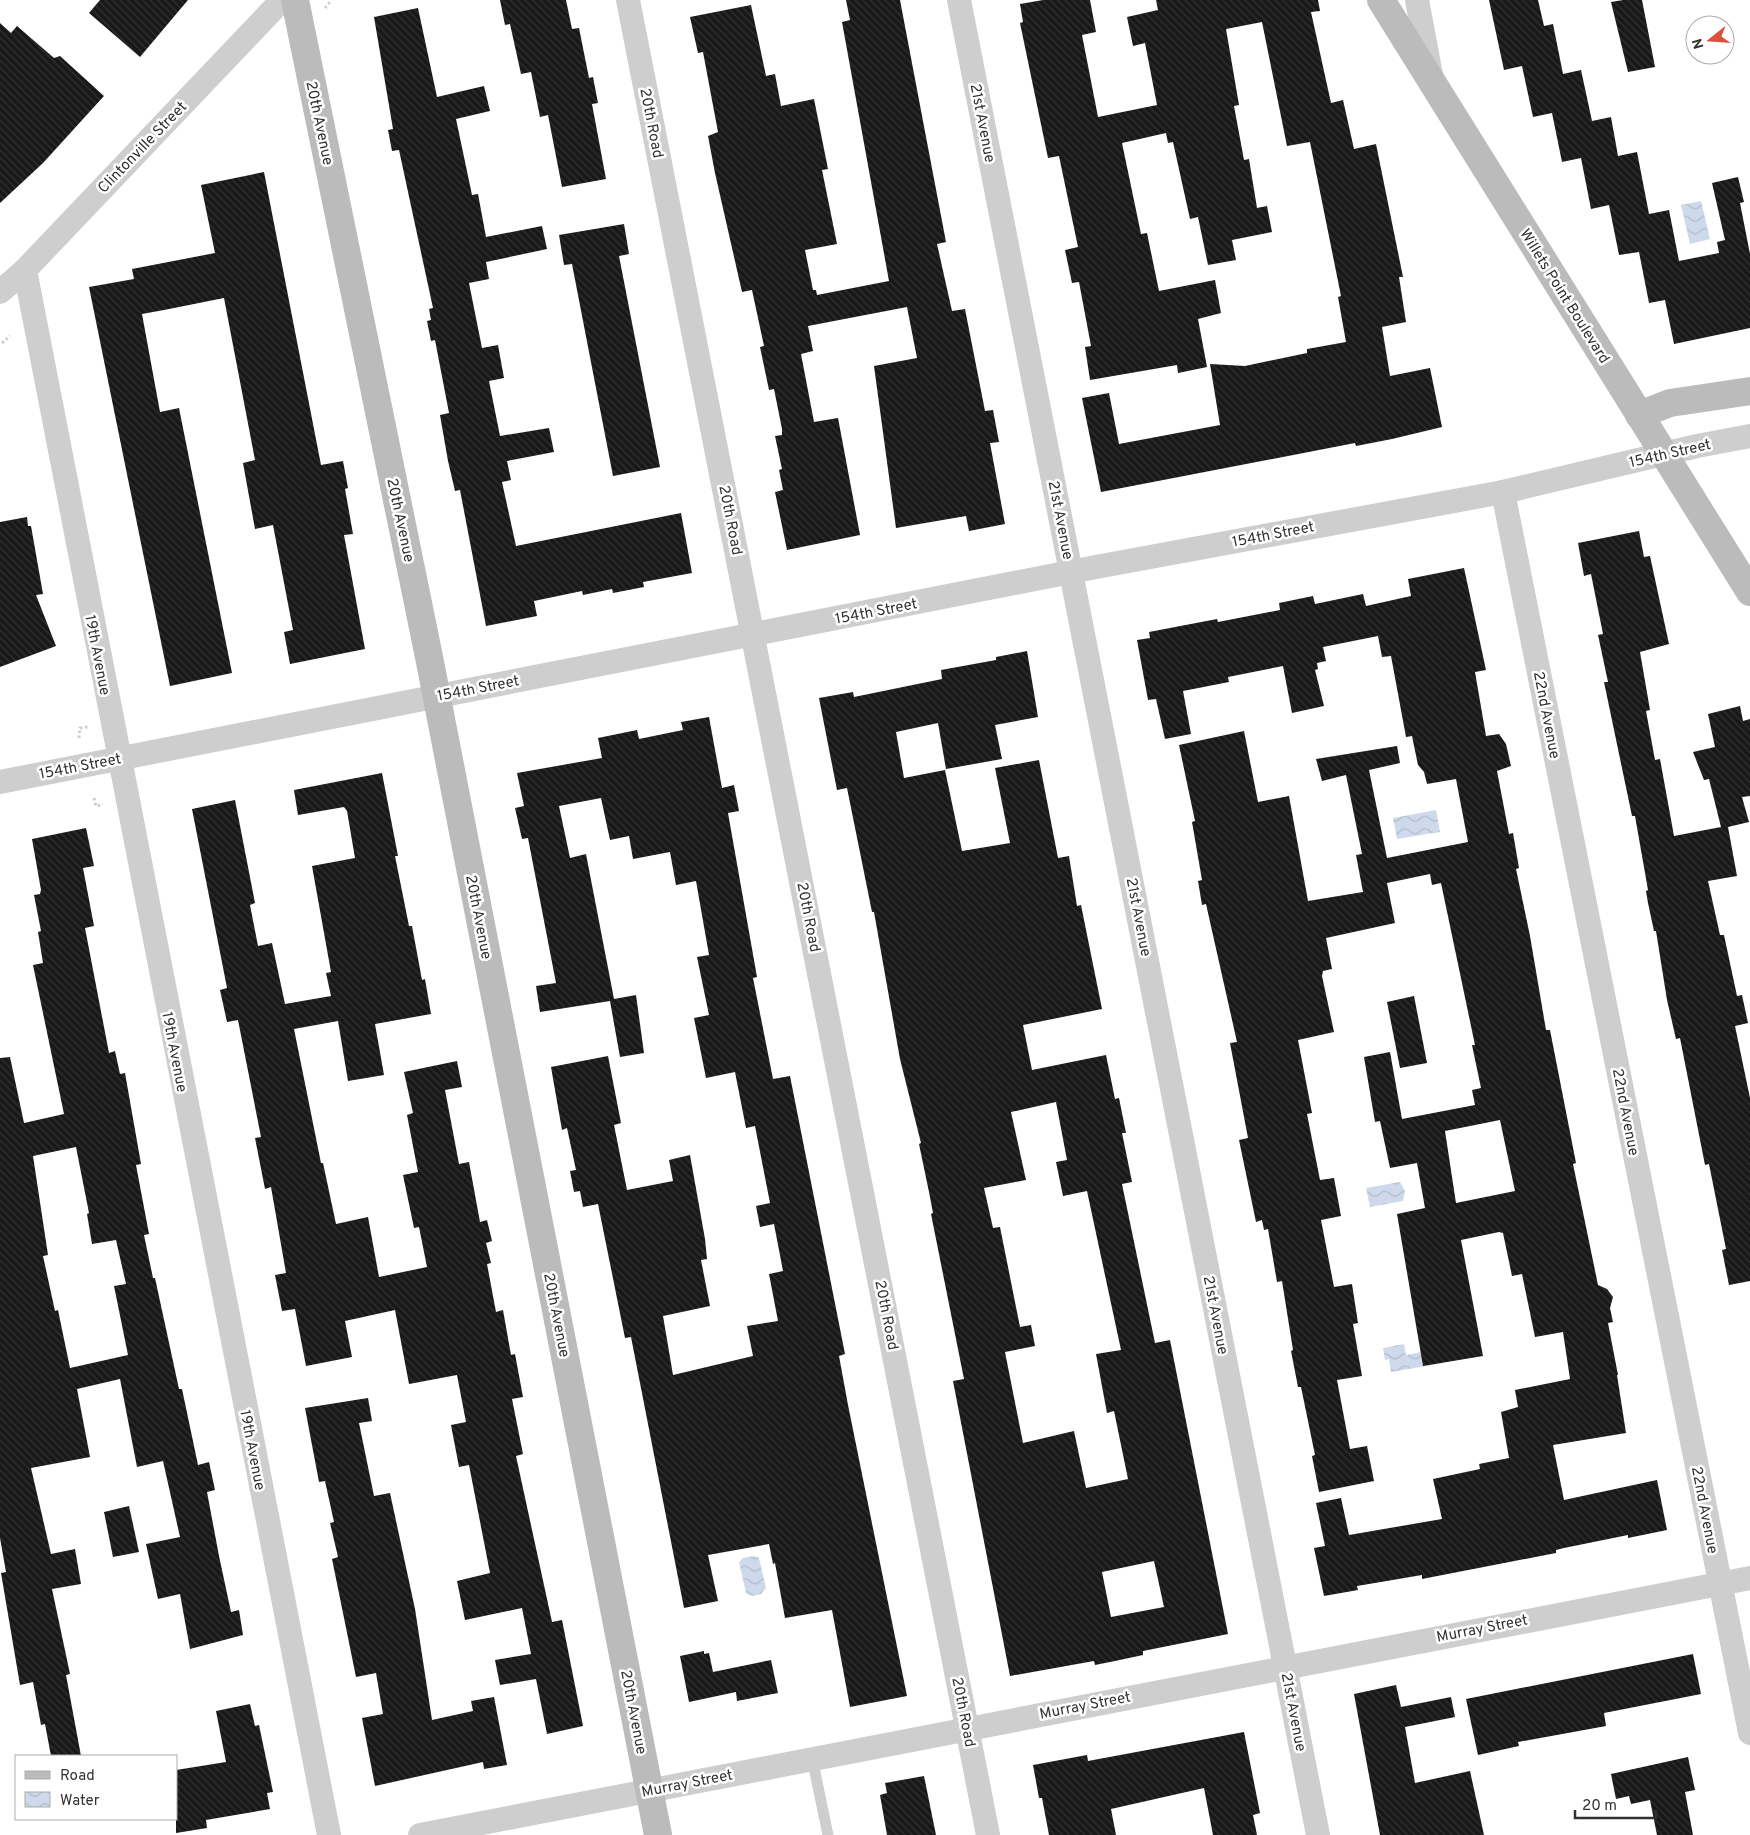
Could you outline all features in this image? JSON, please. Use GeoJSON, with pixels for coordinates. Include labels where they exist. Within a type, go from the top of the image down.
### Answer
{"type":"FeatureCollection","features":[{"type":"Feature","properties":{"kind":"street","name":"Clintonville Street"},"geometry":{"type":"LineString","coordinates":[[0,292],[24,270],[282,0]]}},
{"type":"Feature","properties":{"kind":"street","name":"20th Avenue"},"geometry":{"type":"LineString","coordinates":[[295,0],[436,696],[658,1835]]}},
{"type":"Feature","properties":{"kind":"street","name":"20th Road"},"geometry":{"type":"LineString","coordinates":[[628,0],[988,1835]]}},
{"type":"Feature","properties":{"kind":"street","name":"21st Avenue"},"geometry":{"type":"LineString","coordinates":[[960,0],[1318,1835]]}},
{"type":"Feature","properties":{"kind":"street","name":"Willets Point Boulevard"},"geometry":{"type":"LineString","coordinates":[[1381,0],[1750,592]]}},
{"type":"Feature","properties":{"kind":"street"},"geometry":{"type":"LineString","coordinates":[[1417,0],[1432,82]]}},
{"type":"Feature","properties":{"kind":"street","name":"19th Avenue"},"geometry":{"type":"LineString","coordinates":[[24,270],[329,1835]]}},
{"type":"Feature","properties":{"kind":"street"},"geometry":{"type":"LineString","coordinates":[[1639,414],[1670,403],[1750,391]]}},
{"type":"Feature","properties":{"kind":"street","name":"154th Street"},"geometry":{"type":"LineString","coordinates":[[0,782],[1071,572],[1502,492],[1663,454],[1750,436]]}},
{"type":"Feature","properties":{"kind":"street","name":"22nd Avenue"},"geometry":{"type":"LineString","coordinates":[[1502,492],[1750,1733]]}},
{"type":"Feature","properties":{"kind":"street","name":"Murray Street"},"geometry":{"type":"LineString","coordinates":[[420,1835],[967,1727],[1750,1578]]}},
{"type":"Feature","properties":{"kind":"lane"},"geometry":{"type":"LineString","coordinates":[[812,1758],[828,1835]]}},
{"type":"Feature","properties":{"kind":"path"},"geometry":{"type":"LineString","coordinates":[[323,10],[330,2],[329,0]]}},
{"type":"Feature","properties":{"kind":"path"},"geometry":{"type":"LineString","coordinates":[[2,344],[10,336]]}},
{"type":"Feature","properties":{"kind":"path"},"geometry":{"type":"LineString","coordinates":[[79,738],[80,728],[88,727]]}},
{"type":"Feature","properties":{"kind":"path"},"geometry":{"type":"LineString","coordinates":[[94,798],[96,806],[103,805]]}},
{"type":"Feature","properties":{"kind":"water"},"geometry":{"type":"Polygon","coordinates":[[[1701,201],[1710,239],[1690,244],[1681,205],[1701,201]]]}},
{"type":"Feature","properties":{"kind":"water"},"geometry":{"type":"Polygon","coordinates":[[[1436,810],[1440,832],[1397,839],[1393,818],[1436,810]]]}},
{"type":"Feature","properties":{"kind":"water"},"geometry":{"type":"Polygon","coordinates":[[[1400,1182],[1405,1191],[1403,1201],[1370,1207],[1366,1188],[1400,1182]]]}},
{"type":"Feature","properties":{"kind":"water"},"geometry":{"type":"Polygon","coordinates":[[[1404,1344],[1406,1355],[1441,1348],[1443,1363],[1391,1372],[1389,1359],[1385,1360],[1383,1348],[1404,1344]]]}},
{"type":"Feature","properties":{"kind":"water"},"geometry":{"type":"Polygon","coordinates":[[[754,1556],[759,1558],[766,1588],[761,1594],[752,1596],[746,1593],[739,1562],[743,1558],[754,1556]]]}},
{"type":"Feature","properties":{"kind":"building"},"geometry":{"type":"Polygon","coordinates":[[[100,0],[188,0],[140,57],[89,13],[100,0]]]}},
{"type":"Feature","properties":{"kind":"building"},"geometry":{"type":"Polygon","coordinates":[[[500,0],[566,0],[572,29],[579,28],[589,78],[593,77],[598,103],[592,104],[606,179],[562,187],[548,115],[540,117],[531,72],[521,74],[510,24],[505,25],[500,0]]]}},
{"type":"Feature","properties":{"kind":"building"},"geometry":{"type":"Polygon","coordinates":[[[846,0],[900,0],[946,242],[937,244],[952,311],[965,309],[985,411],[993,410],[999,442],[990,443],[1005,524],[969,531],[966,516],[896,528],[874,366],[917,358],[907,307],[808,326],[813,351],[801,354],[814,422],[838,418],[860,535],[787,550],[775,492],[783,490],[779,470],[782,469],[775,436],[782,435],[782,429],[774,389],[769,390],[760,347],[764,346],[752,290],[742,292],[715,173],[708,136],[718,132],[703,52],[698,53],[690,17],[751,5],[766,76],[775,74],[781,106],[814,99],[828,169],[822,170],[837,244],[805,250],[813,290],[816,290],[817,295],[889,281],[842,22],[850,20],[846,0]]]}},
{"type":"Feature","properties":{"kind":"building"},"geometry":{"type":"Polygon","coordinates":[[[1043,0],[1090,0],[1096,32],[1082,35],[1098,117],[1157,105],[1145,43],[1133,46],[1127,17],[1158,10],[1156,0],[1318,0],[1320,11],[1311,12],[1331,103],[1343,100],[1354,149],[1376,144],[1403,277],[1399,277],[1406,322],[1382,327],[1390,376],[1430,368],[1442,427],[1356,446],[1355,443],[1101,492],[1082,398],[1109,393],[1119,444],[1220,425],[1210,364],[1245,366],[1307,353],[1307,349],[1346,342],[1338,297],[1341,296],[1310,142],[1287,146],[1262,22],[1226,29],[1239,105],[1234,106],[1244,160],[1249,159],[1257,208],[1267,206],[1272,232],[1232,240],[1236,260],[1208,265],[1198,217],[1190,219],[1173,142],[1168,143],[1166,133],[1122,143],[1141,234],[1147,233],[1159,291],[1215,280],[1221,313],[1198,319],[1207,367],[1178,373],[1177,365],[1090,380],[1085,347],[1091,346],[1079,282],[1072,283],[1065,250],[1078,247],[1059,156],[1048,158],[1020,23],[1023,22],[1020,4],[1043,0]]]}},
{"type":"Feature","properties":{"kind":"building"},"geometry":{"type":"Polygon","coordinates":[[[1489,0],[1538,0],[1544,26],[1553,24],[1563,74],[1581,70],[1592,121],[1611,117],[1618,156],[1637,152],[1649,214],[1669,210],[1679,261],[1719,253],[1717,242],[1725,240],[1712,183],[1738,177],[1744,202],[1740,203],[1750,254],[1750,328],[1674,344],[1665,300],[1649,303],[1639,252],[1619,255],[1609,205],[1591,209],[1581,158],[1562,162],[1552,113],[1533,117],[1522,66],[1504,70],[1489,0]]]}},
{"type":"Feature","properties":{"kind":"building"},"geometry":{"type":"Polygon","coordinates":[[[1642,0],[1655,67],[1628,72],[1611,2],[1642,0]]]}},
{"type":"Feature","properties":{"kind":"building"},"geometry":{"type":"Polygon","coordinates":[[[418,8],[437,97],[484,86],[490,111],[456,119],[472,195],[478,194],[486,237],[542,226],[547,249],[486,262],[489,279],[469,283],[482,348],[498,345],[504,378],[489,381],[500,436],[549,428],[554,452],[507,461],[511,480],[502,482],[516,546],[681,513],[692,573],[643,582],[644,587],[613,593],[612,589],[583,595],[582,591],[534,601],[537,616],[486,626],[460,490],[455,491],[448,461],[440,415],[449,413],[435,340],[431,341],[427,321],[431,320],[429,309],[433,308],[399,150],[392,151],[388,130],[393,129],[374,17],[418,8]]]}},
{"type":"Feature","properties":{"kind":"building"},"geometry":{"type":"Polygon","coordinates":[[[0,23],[11,33],[17,26],[54,58],[60,56],[104,96],[43,163],[0,203],[0,23]]]}},
{"type":"Feature","properties":{"kind":"building"},"geometry":{"type":"Polygon","coordinates":[[[264,172],[321,465],[343,461],[348,488],[345,489],[353,534],[344,535],[365,649],[290,664],[284,632],[293,630],[273,525],[255,529],[243,463],[255,460],[224,298],[142,314],[160,412],[179,408],[232,673],[170,686],[89,287],[134,279],[132,269],[215,253],[201,185],[264,172]]]}},
{"type":"Feature","properties":{"kind":"building"},"geometry":{"type":"Polygon","coordinates":[[[624,224],[629,254],[619,256],[660,467],[613,476],[572,264],[564,265],[559,235],[624,224]]]}},
{"type":"Feature","properties":{"kind":"building"},"geometry":{"type":"Polygon","coordinates":[[[27,517],[28,526],[31,526],[43,594],[36,595],[56,646],[0,667],[0,522],[27,517]]]}},
{"type":"Feature","properties":{"kind":"building"},"geometry":{"type":"Polygon","coordinates":[[[1639,531],[1644,557],[1650,556],[1669,644],[1640,652],[1650,710],[1646,711],[1655,760],[1660,759],[1674,836],[1721,827],[1709,779],[1704,780],[1693,752],[1715,747],[1708,714],[1740,706],[1743,721],[1750,719],[1750,796],[1742,797],[1749,822],[1728,827],[1737,876],[1708,881],[1720,935],[1724,935],[1737,996],[1742,995],[1748,1023],[1735,1026],[1750,1098],[1750,1281],[1729,1285],[1722,1250],[1726,1249],[1709,1164],[1705,1165],[1680,1038],[1676,1039],[1667,1000],[1656,931],[1654,931],[1648,903],[1646,891],[1648,890],[1635,816],[1632,816],[1604,682],[1608,682],[1598,635],[1603,634],[1591,574],[1584,576],[1578,543],[1639,531]]]}},
{"type":"Feature","properties":{"kind":"building"},"geometry":{"type":"Polygon","coordinates":[[[1464,568],[1486,670],[1475,672],[1486,736],[1499,734],[1506,744],[1511,766],[1497,771],[1509,834],[1513,833],[1519,868],[1516,869],[1546,1030],[1550,1030],[1576,1163],[1573,1164],[1598,1285],[1607,1289],[1613,1297],[1610,1308],[1613,1322],[1608,1323],[1626,1433],[1553,1445],[1564,1500],[1657,1480],[1667,1530],[1628,1538],[1628,1535],[1556,1550],[1556,1553],[1422,1579],[1422,1575],[1357,1586],[1358,1590],[1324,1596],[1314,1548],[1325,1546],[1316,1503],[1341,1498],[1349,1535],[1442,1519],[1433,1479],[1480,1469],[1479,1464],[1509,1458],[1501,1412],[1518,1407],[1515,1390],[1570,1379],[1563,1332],[1535,1337],[1522,1274],[1512,1276],[1503,1233],[1499,1232],[1461,1240],[1483,1356],[1423,1366],[1397,1214],[1425,1208],[1417,1163],[1390,1168],[1380,1121],[1375,1122],[1364,1057],[1390,1052],[1402,1119],[1475,1105],[1472,1090],[1481,1088],[1472,1045],[1475,1045],[1441,883],[1432,885],[1430,874],[1387,883],[1395,923],[1326,938],[1332,969],[1323,971],[1322,976],[1334,1032],[1298,1040],[1312,1113],[1307,1114],[1320,1180],[1334,1178],[1341,1216],[1321,1220],[1334,1287],[1352,1284],[1358,1323],[1353,1324],[1362,1376],[1337,1380],[1350,1449],[1367,1446],[1374,1481],[1319,1492],[1312,1456],[1315,1455],[1301,1387],[1298,1387],[1291,1351],[1293,1350],[1282,1281],[1277,1282],[1268,1229],[1264,1230],[1262,1220],[1256,1222],[1239,1140],[1248,1138],[1230,1043],[1237,1042],[1206,904],[1202,905],[1198,881],[1202,880],[1192,822],[1195,821],[1179,745],[1244,731],[1258,802],[1289,796],[1308,901],[1363,892],[1356,855],[1362,854],[1346,775],[1322,781],[1316,759],[1397,746],[1400,763],[1369,770],[1387,858],[1468,842],[1456,779],[1427,784],[1424,772],[1418,765],[1412,736],[1406,737],[1391,656],[1382,657],[1378,636],[1323,647],[1326,661],[1317,663],[1318,669],[1315,670],[1324,706],[1292,713],[1283,666],[1228,677],[1229,682],[1183,691],[1191,734],[1165,739],[1156,699],[1148,700],[1137,640],[1150,638],[1149,632],[1217,619],[1218,622],[1280,610],[1279,603],[1313,596],[1315,604],[1363,594],[1366,606],[1411,596],[1408,579],[1464,568]],[[1500,1120],[1445,1131],[1456,1203],[1515,1191],[1500,1120]]]}},
{"type":"Feature","properties":{"kind":"building"},"geometry":{"type":"Polygon","coordinates":[[[1027,651],[1038,717],[995,725],[1002,759],[946,769],[938,723],[896,732],[904,778],[945,770],[962,851],[1010,843],[995,768],[1039,760],[1058,858],[1069,856],[1077,906],[1081,905],[1102,1009],[1023,1025],[1032,1070],[1106,1055],[1115,1099],[1119,1098],[1126,1133],[1122,1133],[1132,1182],[1122,1184],[1155,1343],[1170,1340],[1228,1634],[1143,1651],[1143,1655],[1095,1665],[1094,1661],[1010,1676],[953,1381],[964,1379],[931,1214],[933,1213],[919,1144],[921,1143],[900,1059],[874,912],[872,912],[847,788],[837,790],[819,698],[853,692],[854,697],[942,679],[941,670],[996,660],[996,657],[1027,651]],[[1056,1102],[1011,1112],[1026,1180],[984,1188],[993,1228],[1000,1227],[1020,1327],[1031,1325],[1035,1346],[1005,1352],[1023,1443],[1074,1431],[1086,1488],[1128,1479],[1114,1411],[1107,1413],[1096,1354],[1121,1350],[1087,1191],[1063,1196],[1056,1162],[1067,1160],[1056,1102]],[[1154,1561],[1102,1572],[1111,1617],[1164,1607],[1154,1561]]]}},
{"type":"Feature","properties":{"kind":"building"},"geometry":{"type":"Polygon","coordinates":[[[709,717],[722,788],[734,785],[739,811],[728,813],[757,977],[753,978],[773,1079],[790,1076],[845,1354],[839,1356],[848,1405],[907,1696],[850,1707],[832,1610],[785,1618],[775,1563],[773,1564],[769,1544],[708,1555],[718,1601],[684,1608],[631,1337],[625,1338],[598,1204],[583,1207],[580,1191],[574,1192],[570,1171],[576,1170],[567,1128],[562,1130],[551,1067],[608,1056],[621,1123],[614,1125],[627,1190],[673,1181],[669,1160],[690,1155],[705,1239],[707,1259],[701,1260],[710,1306],[663,1316],[673,1375],[753,1356],[747,1326],[778,1321],[769,1274],[783,1271],[774,1224],[760,1227],[756,1206],[770,1203],[755,1126],[746,1128],[735,1072],[706,1078],[694,1018],[709,1015],[697,957],[709,955],[696,881],[676,885],[670,852],[633,859],[629,836],[610,840],[601,798],[559,806],[570,858],[586,854],[614,999],[636,995],[644,1053],[620,1057],[610,1001],[540,1012],[536,986],[556,983],[528,838],[522,839],[515,808],[524,806],[517,773],[602,758],[598,738],[637,730],[639,739],[683,730],[681,722],[709,717]]]}},
{"type":"Feature","properties":{"kind":"building"},"geometry":{"type":"Polygon","coordinates":[[[382,773],[398,856],[395,856],[409,926],[412,926],[422,980],[425,979],[431,1014],[375,1024],[384,1075],[348,1081],[338,1021],[294,1029],[321,1163],[323,1163],[336,1224],[368,1217],[379,1277],[427,1267],[419,1227],[414,1228],[403,1175],[418,1172],[407,1115],[413,1113],[404,1072],[457,1061],[462,1087],[445,1090],[459,1164],[469,1162],[480,1222],[487,1220],[492,1241],[486,1243],[491,1263],[487,1264],[496,1312],[503,1310],[511,1355],[515,1354],[523,1397],[512,1399],[523,1454],[516,1456],[552,1622],[562,1620],[583,1726],[547,1734],[536,1679],[500,1685],[495,1660],[531,1654],[522,1608],[465,1620],[457,1581],[490,1573],[469,1465],[459,1467],[451,1425],[466,1422],[457,1375],[409,1384],[395,1310],[345,1321],[352,1357],[306,1366],[295,1309],[282,1311],[275,1275],[286,1273],[271,1187],[265,1189],[255,1138],[261,1137],[238,1020],[227,1022],[220,990],[227,988],[192,809],[235,800],[255,903],[250,905],[258,946],[272,943],[285,1004],[331,996],[326,973],[331,972],[312,866],[355,858],[347,811],[344,807],[298,815],[294,790],[382,773]]]}},
{"type":"Feature","properties":{"kind":"building"},"geometry":{"type":"Polygon","coordinates":[[[86,828],[94,866],[83,868],[94,926],[85,928],[109,1053],[115,1051],[120,1074],[125,1073],[141,1164],[136,1165],[149,1234],[144,1235],[179,1389],[182,1389],[198,1465],[209,1462],[215,1490],[207,1492],[219,1556],[231,1612],[239,1610],[243,1635],[190,1649],[180,1594],[158,1599],[146,1544],[180,1537],[163,1461],[137,1467],[120,1379],[77,1389],[90,1457],[31,1468],[51,1554],[75,1549],[81,1584],[52,1589],[70,1674],[66,1675],[81,1755],[51,1755],[45,1724],[41,1725],[33,1682],[20,1685],[1,1573],[6,1572],[0,1538],[0,1058],[10,1057],[24,1123],[64,1114],[33,965],[43,963],[38,932],[41,931],[34,895],[40,894],[41,890],[32,839],[86,828]],[[76,1147],[33,1156],[48,1255],[43,1256],[55,1311],[58,1310],[70,1368],[128,1355],[114,1286],[126,1284],[116,1240],[92,1244],[87,1214],[89,1213],[76,1147]]]}},
{"type":"Feature","properties":{"kind":"building"},"geometry":{"type":"Polygon","coordinates":[[[1414,996],[1427,1063],[1400,1068],[1387,1002],[1414,996]]]}},
{"type":"Feature","properties":{"kind":"building"},"geometry":{"type":"Polygon","coordinates":[[[368,1398],[372,1421],[359,1423],[374,1496],[390,1493],[415,1609],[432,1720],[473,1711],[471,1701],[494,1697],[507,1765],[484,1769],[483,1762],[375,1786],[362,1718],[383,1714],[376,1673],[356,1677],[332,1559],[338,1557],[330,1523],[334,1522],[325,1481],[319,1482],[305,1408],[368,1398]]]}},
{"type":"Feature","properties":{"kind":"building"},"geometry":{"type":"Polygon","coordinates":[[[129,1506],[139,1552],[113,1557],[104,1512],[129,1506]]]}},
{"type":"Feature","properties":{"kind":"building"},"geometry":{"type":"Polygon","coordinates":[[[704,1651],[704,1654],[709,1653],[713,1672],[771,1660],[778,1693],[737,1701],[736,1692],[689,1702],[680,1656],[704,1651]]]}},
{"type":"Feature","properties":{"kind":"building"},"geometry":{"type":"Polygon","coordinates":[[[1693,1654],[1701,1694],[1604,1713],[1606,1726],[1518,1742],[1519,1746],[1478,1755],[1466,1699],[1693,1654]]]}},
{"type":"Feature","properties":{"kind":"building"},"geometry":{"type":"Polygon","coordinates":[[[1396,1685],[1401,1707],[1451,1697],[1455,1717],[1405,1727],[1415,1783],[1470,1771],[1484,1835],[1380,1835],[1354,1694],[1396,1685]]]}},
{"type":"Feature","properties":{"kind":"building"},"geometry":{"type":"Polygon","coordinates":[[[250,1704],[255,1726],[259,1725],[273,1792],[267,1793],[270,1809],[206,1820],[207,1828],[176,1833],[176,1820],[178,1820],[178,1770],[226,1762],[216,1711],[250,1704]]]}},
{"type":"Feature","properties":{"kind":"building"},"geometry":{"type":"Polygon","coordinates":[[[1244,1732],[1260,1813],[1253,1815],[1257,1835],[1213,1835],[1204,1788],[1111,1809],[1116,1835],[1049,1835],[1042,1798],[1039,1798],[1033,1765],[1087,1755],[1088,1761],[1244,1732]]]}},
{"type":"Feature","properties":{"kind":"building"},"geometry":{"type":"Polygon","coordinates":[[[1688,1757],[1695,1790],[1685,1792],[1693,1835],[1657,1835],[1650,1800],[1631,1804],[1629,1796],[1616,1799],[1611,1774],[1688,1757]]]}},
{"type":"Feature","properties":{"kind":"building"},"geometry":{"type":"Polygon","coordinates":[[[924,1776],[936,1835],[887,1835],[880,1795],[887,1793],[885,1783],[924,1776]]]}}]}
